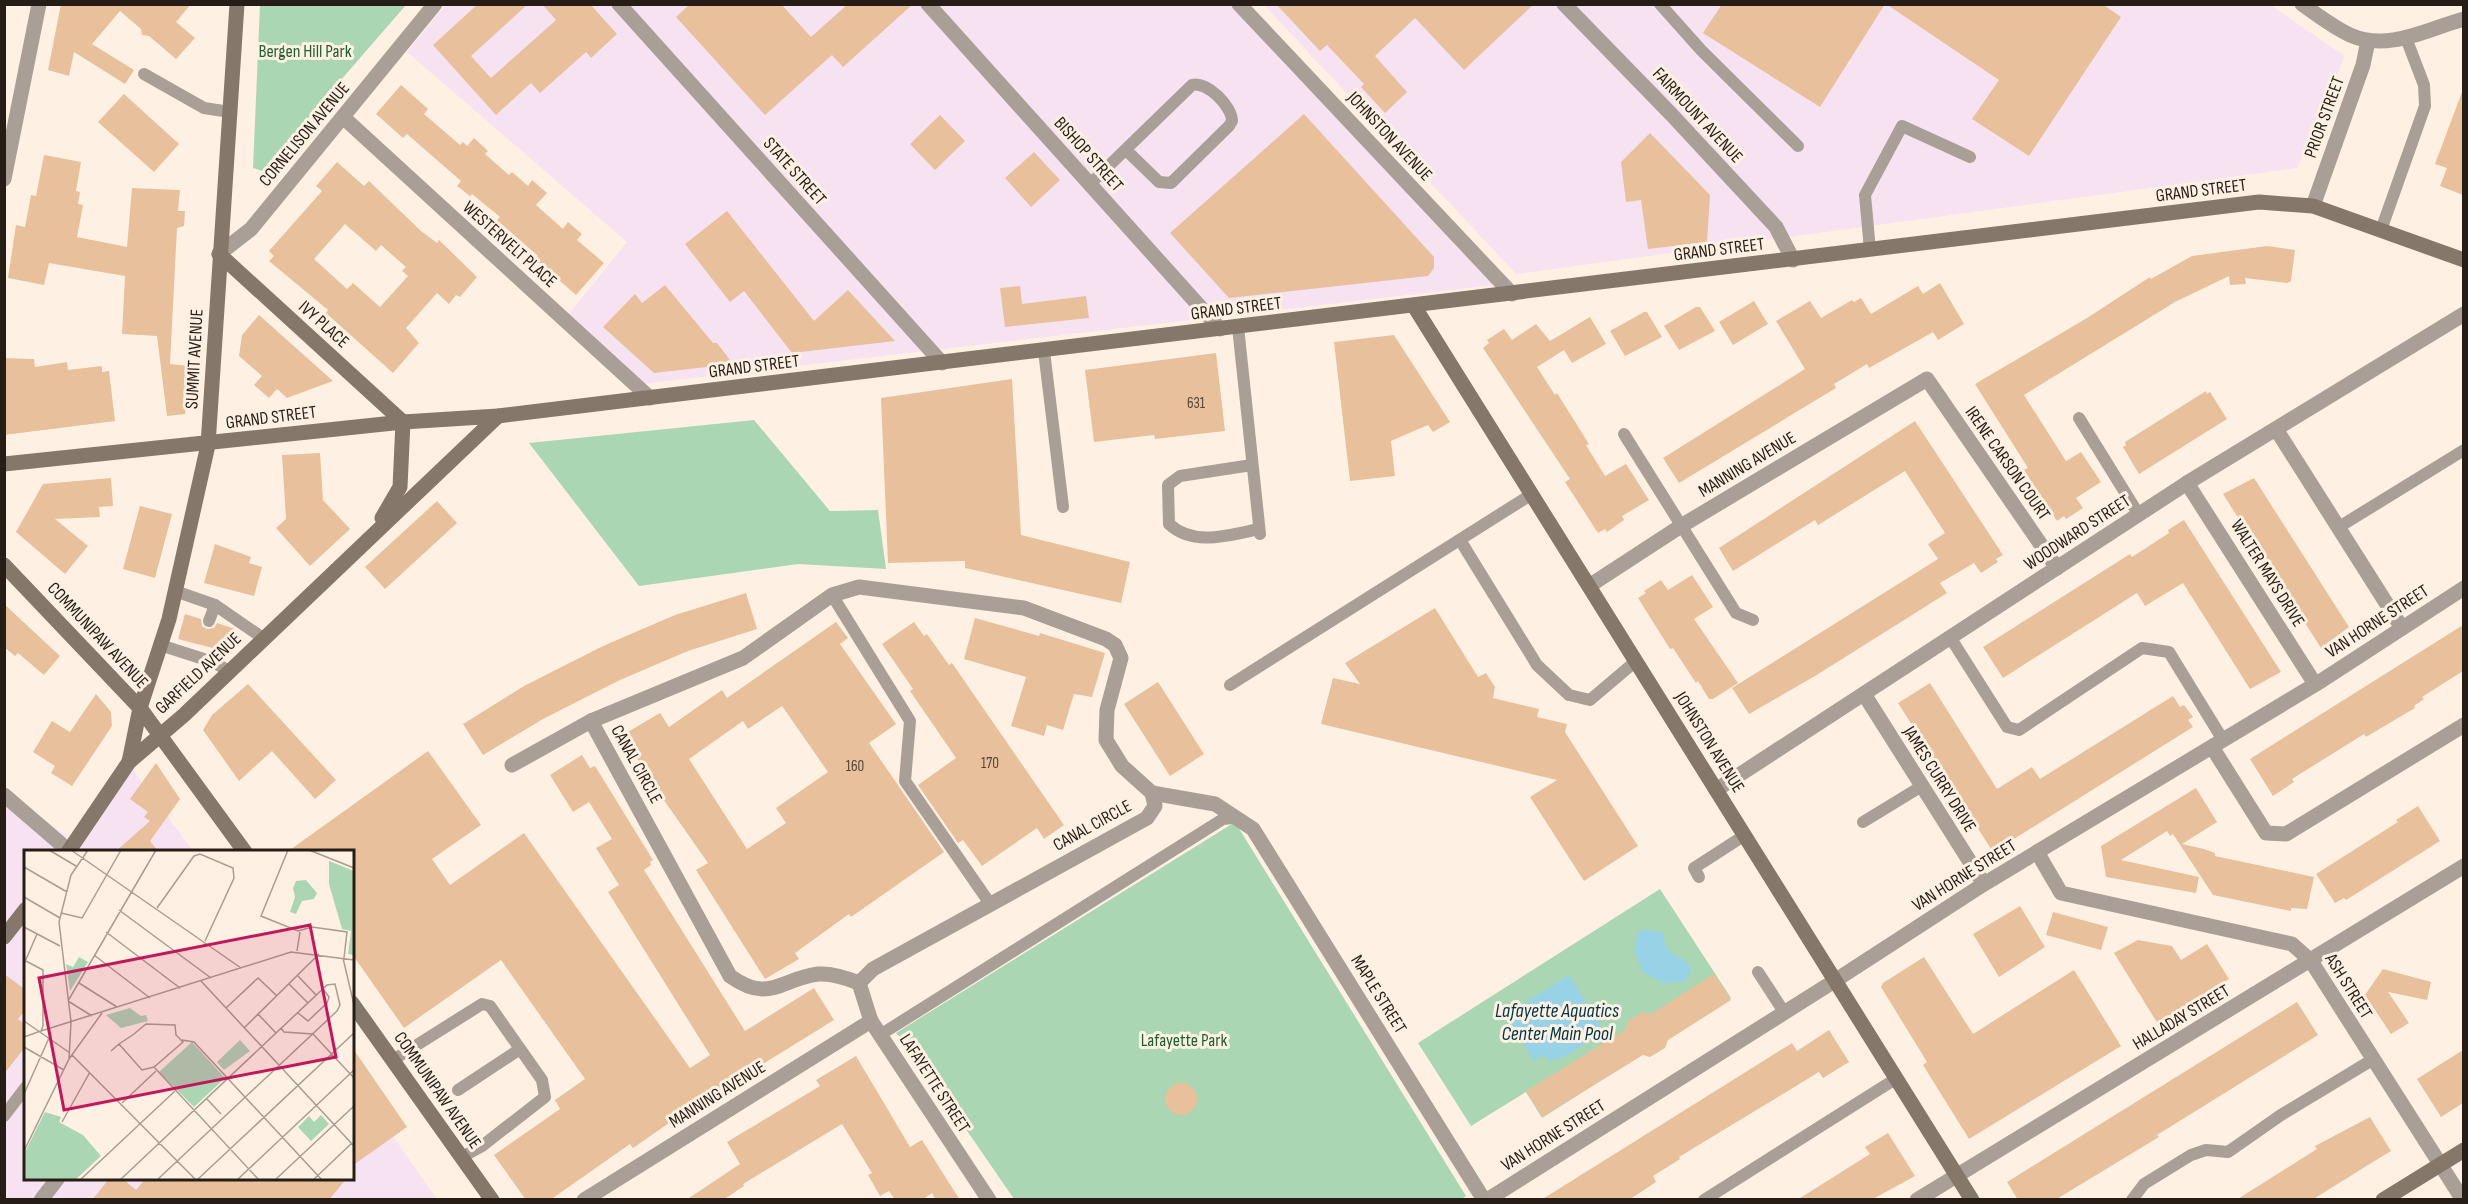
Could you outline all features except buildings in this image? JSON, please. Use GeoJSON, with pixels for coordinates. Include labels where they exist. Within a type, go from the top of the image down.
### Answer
{"type":"FeatureCollection","features":[{"type":"Feature","properties":{"kind":"main road","name":"SUMMIT AVENUE"},"geometry":{"type":"LineString","coordinates":[[129,762],[140,708],[175,591],[208,445],[237,4]]}},
{"type":"Feature","properties":{"kind":"main road","name":"GRAND STREET"},"geometry":{"type":"LineString","coordinates":[[4,464],[208,445],[403,422],[498,416],[2250,203],[2313,206],[2463,260]]}},
{"type":"Feature","properties":{"kind":"main road","name":"IVY PLACE"},"geometry":{"type":"LineString","coordinates":[[219,254],[403,422]]}},
{"type":"Feature","properties":{"kind":"main road","name":"JOHNSTON AVENUE"},"geometry":{"type":"LineString","coordinates":[[1414,306],[1972,1200]]}},
{"type":"Feature","properties":{"kind":"main road","name":"GARFIELD AVENUE"},"geometry":{"type":"LineString","coordinates":[[69,850],[129,762],[161,735],[498,416]]}},
{"type":"Feature","properties":{"kind":"main road","name":"GARFIELD AVENUE"},"geometry":{"type":"LineString","coordinates":[[370,535],[400,488],[403,422]]}},
{"type":"Feature","properties":{"kind":"main road","name":"COMMUNIPAW AVENUE"},"geometry":{"type":"LineString","coordinates":[[4,565],[140,708],[244,850]]}},
{"type":"Feature","properties":{"kind":"main road"},"geometry":{"type":"LineString","coordinates":[[4,937],[24,912]]}},
{"type":"Feature","properties":{"kind":"main road","name":"COMMUNIPAW AVENUE"},"geometry":{"type":"LineString","coordinates":[[354,1006],[492,1200]]}},
{"type":"Feature","properties":{"kind":"main road"},"geometry":{"type":"LineString","coordinates":[[2383,1200],[2463,1149]]}},
{"type":"Feature","properties":{"kind":"street"},"geometry":{"type":"LineString","coordinates":[[4,179],[39,4]]}},
{"type":"Feature","properties":{"kind":"street","name":"CORNELISON AVENUE"},"geometry":{"type":"LineString","coordinates":[[219,254],[251,229],[435,4]]}},
{"type":"Feature","properties":{"kind":"street","name":"STATE STREET"},"geometry":{"type":"LineString","coordinates":[[619,4],[942,363]]}},
{"type":"Feature","properties":{"kind":"street","name":"BISHOP STREET"},"geometry":{"type":"LineString","coordinates":[[928,4],[1220,329]]}},
{"type":"Feature","properties":{"kind":"street","name":"JOHNSTON AVENUE"},"geometry":{"type":"LineString","coordinates":[[1239,4],[1512,294]]}},
{"type":"Feature","properties":{"kind":"street","name":"FAIRMOUNT AVENUE"},"geometry":{"type":"LineString","coordinates":[[1564,4],[1776,227],[1793,260]]}},
{"type":"Feature","properties":{"kind":"street"},"geometry":{"type":"LineString","coordinates":[[2302,4],[2347,34],[2368,41],[2406,38],[2463,19]]}},
{"type":"Feature","properties":{"kind":"street","name":"PRIOR STREET"},"geometry":{"type":"LineString","coordinates":[[2313,206],[2363,65],[2368,41]]}},
{"type":"Feature","properties":{"kind":"street","name":"WESTERVELT PLACE"},"geometry":{"type":"LineString","coordinates":[[344,118],[650,398]]}},
{"type":"Feature","properties":{"kind":"street","name":"WOODWARD STREET"},"geometry":{"type":"LineString","coordinates":[[1716,790],[2187,483],[2463,314]]}},
{"type":"Feature","properties":{"kind":"street","name":"MANNING AVENUE"},"geometry":{"type":"LineString","coordinates":[[1589,586],[1681,526],[1927,379]]}},
{"type":"Feature","properties":{"kind":"street","name":"IRENE CARSON COURT"},"geometry":{"type":"LineString","coordinates":[[1927,379],[2057,568]]}},
{"type":"Feature","properties":{"kind":"street"},"geometry":{"type":"LineString","coordinates":[[2276,429],[2402,628]]}},
{"type":"Feature","properties":{"kind":"street","name":"WALTER MAYS DRIVE"},"geometry":{"type":"LineString","coordinates":[[2187,483],[2315,684]]}},
{"type":"Feature","properties":{"kind":"street","name":"CANAL CIRCLE"},"geometry":{"type":"LineString","coordinates":[[512,765],[591,721],[743,658],[832,595],[859,587],[1024,608],[1106,639],[1115,645],[1121,658],[1107,710],[1106,740],[1112,753],[1152,793],[1155,806],[1147,818],[1076,855],[991,905],[873,969],[859,983],[846,977],[819,974],[767,990],[747,987],[730,976],[591,721]]}},
{"type":"Feature","properties":{"kind":"street","name":"VAN HORNE STREET"},"geometry":{"type":"LineString","coordinates":[[1486,1200],[1984,884],[2315,684],[2463,588]]}},
{"type":"Feature","properties":{"kind":"street","name":"JAMES CURRY DRIVE"},"geometry":{"type":"LineString","coordinates":[[1864,694],[1984,884]]}},
{"type":"Feature","properties":{"kind":"street"},"geometry":{"type":"LineString","coordinates":[[2217,743],[2266,833],[2286,834],[2463,725]]}},
{"type":"Feature","properties":{"kind":"street","name":"MAPLE STREET"},"geometry":{"type":"LineString","coordinates":[[1152,793],[1215,804],[1232,818],[1246,823],[1253,829],[1486,1200]]}},
{"type":"Feature","properties":{"kind":"street"},"geometry":{"type":"LineString","coordinates":[[4,795],[67,850]]}},
{"type":"Feature","properties":{"kind":"street","name":"ASH STREET"},"geometry":{"type":"LineString","coordinates":[[2037,852],[2061,893],[2292,944],[2311,960],[2372,1060],[2463,1200]]}},
{"type":"Feature","properties":{"kind":"street","name":"HALLADAY STREET"},"geometry":{"type":"LineString","coordinates":[[1917,1200],[1956,1174],[2009,1145],[2463,866]]}},
{"type":"Feature","properties":{"kind":"street","name":"LAFAYETTE STREET"},"geometry":{"type":"LineString","coordinates":[[859,983],[871,1021],[988,1200]]}},
{"type":"Feature","properties":{"kind":"street","name":"MANNING AVENUE"},"geometry":{"type":"LineString","coordinates":[[584,1200],[871,1021]]}},
{"type":"Feature","properties":{"kind":"street"},"geometry":{"type":"LineString","coordinates":[[41,1200],[57,1180]]}},
{"type":"Feature","properties":{"kind":"lane"},"geometry":{"type":"LineString","coordinates":[[1660,4],[1701,50],[1798,146]]}},
{"type":"Feature","properties":{"kind":"lane"},"geometry":{"type":"LineString","coordinates":[[2381,230],[2425,106],[2424,85],[2406,38]]}},
{"type":"Feature","properties":{"kind":"lane"},"geometry":{"type":"LineString","coordinates":[[144,74],[204,108],[230,112]]}},
{"type":"Feature","properties":{"kind":"lane"},"geometry":{"type":"LineString","coordinates":[[1090,184],[1192,85],[1203,84],[1231,111],[1232,121],[1229,126],[1171,183],[1159,182],[1126,150]]}},
{"type":"Feature","properties":{"kind":"lane"},"geometry":{"type":"LineString","coordinates":[[1870,250],[1865,195],[1902,126],[1970,157]]}},
{"type":"Feature","properties":{"kind":"lane"},"geometry":{"type":"LineString","coordinates":[[1238,327],[1259,531],[1201,538],[1177,531],[1169,524],[1168,485],[1180,476],[1252,465]]}},
{"type":"Feature","properties":{"kind":"lane"},"geometry":{"type":"LineString","coordinates":[[1044,351],[1063,507]]}},
{"type":"Feature","properties":{"kind":"lane"},"geometry":{"type":"LineString","coordinates":[[2079,418],[2139,514]]}},
{"type":"Feature","properties":{"kind":"lane"},"geometry":{"type":"LineString","coordinates":[[1624,434],[1736,613],[1754,620]]}},
{"type":"Feature","properties":{"kind":"lane"},"geometry":{"type":"LineString","coordinates":[[2339,527],[2463,450]]}},
{"type":"Feature","properties":{"kind":"lane"},"geometry":{"type":"LineString","coordinates":[[1230,685],[1532,494]]}},
{"type":"Feature","properties":{"kind":"lane"},"geometry":{"type":"LineString","coordinates":[[1460,540],[1537,665],[1569,695],[1590,700],[1636,662]]}},
{"type":"Feature","properties":{"kind":"lane"},"geometry":{"type":"LineString","coordinates":[[175,591],[215,606],[263,638]]}},
{"type":"Feature","properties":{"kind":"lane"},"geometry":{"type":"LineString","coordinates":[[832,595],[910,721],[905,780],[991,905]]}},
{"type":"Feature","properties":{"kind":"lane"},"geometry":{"type":"LineString","coordinates":[[209,621],[215,606]]}},
{"type":"Feature","properties":{"kind":"lane"},"geometry":{"type":"LineString","coordinates":[[1950,637],[2007,727],[2019,730],[2142,648],[2169,652],[2217,743]]}},
{"type":"Feature","properties":{"kind":"lane"},"geometry":{"type":"LineString","coordinates":[[160,645],[198,650],[229,671]]}},
{"type":"Feature","properties":{"kind":"lane"},"geometry":{"type":"LineString","coordinates":[[1863,822],[1922,786]]}},
{"type":"Feature","properties":{"kind":"lane"},"geometry":{"type":"LineString","coordinates":[[880,1035],[1223,819],[1232,818]]}},
{"type":"Feature","properties":{"kind":"lane"},"geometry":{"type":"LineString","coordinates":[[1699,877],[1694,868],[1745,835]]}},
{"type":"Feature","properties":{"kind":"lane"},"geometry":{"type":"LineString","coordinates":[[1758,972],[1784,1012]]}},
{"type":"Feature","properties":{"kind":"lane"},"geometry":{"type":"LineString","coordinates":[[393,1060],[482,1004],[490,1006],[542,1080],[545,1093],[543,1100],[462,1157]]}},
{"type":"Feature","properties":{"kind":"lane"},"geometry":{"type":"LineString","coordinates":[[458,1090],[520,1049]]}},
{"type":"Feature","properties":{"kind":"lane"},"geometry":{"type":"LineString","coordinates":[[2132,1200],[2144,1184],[2191,1155],[2206,1150],[2228,1152],[2282,1115],[2372,1060]]}},
{"type":"Feature","properties":{"kind":"lane"},"geometry":{"type":"LineString","coordinates":[[1704,1200],[1897,1078]]}},
{"type":"Feature","properties":{"kind":"lane"},"geometry":{"type":"LineString","coordinates":[[4,1116],[24,1090]]}},
{"type":"Feature","properties":{"kind":"shaded area"},"geometry":{"type":"Polygon","coordinates":[[[2269,4],[2345,56],[2297,168],[1516,274],[1264,5],[2269,4]]]}},
{"type":"Feature","properties":{"kind":"shaded area"},"geometry":{"type":"Polygon","coordinates":[[[445,5],[1231,5],[1494,285],[642,384],[564,320],[627,242],[407,52],[445,5]]]}},
{"type":"Feature","properties":{"kind":"shaded area"},"geometry":{"type":"Polygon","coordinates":[[[131,767],[192,850],[24,850],[24,1180],[354,1180],[354,1080],[437,1199],[5,1199],[4,789],[74,842],[131,767]]]}},
{"type":"Feature","properties":{"kind":"green space","name":"Bergen Hill Park"},"geometry":{"type":"Polygon","coordinates":[[[260,5],[406,5],[262,171],[253,168],[260,5]]]}},
{"type":"Feature","properties":{"kind":"green space"},"geometry":{"type":"Polygon","coordinates":[[[754,420],[830,511],[878,510],[886,569],[798,564],[639,586],[529,443],[754,420]]]}},
{"type":"Feature","properties":{"kind":"green space","name":"Lafayette Park"},"geometry":{"type":"Polygon","coordinates":[[[1235,822],[1466,1196],[1460,1200],[1014,1199],[910,1048],[896,1033],[1235,822]]]}},
{"type":"Feature","properties":{"kind":"green space"},"geometry":{"type":"Polygon","coordinates":[[[1660,889],[1731,998],[1542,1118],[1526,1092],[1471,1126],[1418,1043],[1660,889]]]}},
{"type":"Feature","properties":{"kind":"water"},"geometry":{"type":"Polygon","coordinates":[[[1642,929],[1663,933],[1668,949],[1685,961],[1691,971],[1685,982],[1662,983],[1643,972],[1636,955],[1635,944],[1642,929]]]}},
{"type":"Feature","properties":{"kind":"water","name":"Lafayette Aquatics Center Main Pool"},"geometry":{"type":"Polygon","coordinates":[[[1569,975],[1601,1028],[1566,1056],[1549,1061],[1544,1055],[1534,1061],[1506,1015],[1569,975]]]}}]}
